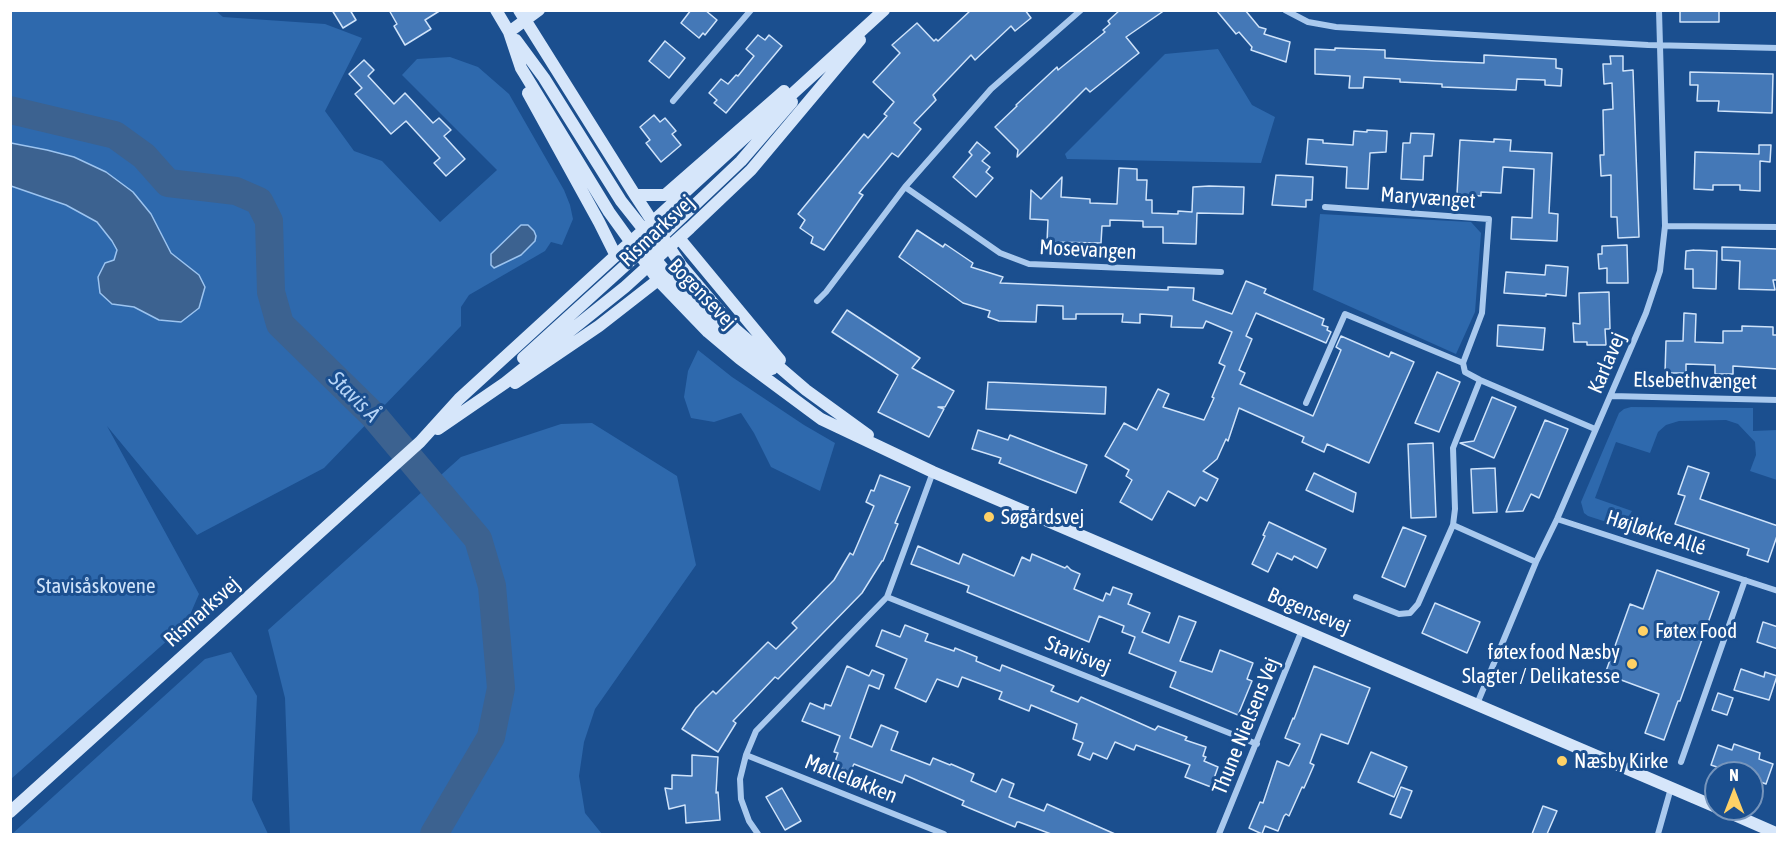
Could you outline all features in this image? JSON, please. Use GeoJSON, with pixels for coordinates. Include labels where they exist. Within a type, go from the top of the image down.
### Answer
{"type":"FeatureCollection","features":[{"type":"Feature","properties":{"kind":"main road","name":"Bogensevej"},"geometry":{"type":"LineString","coordinates":[[496,10],[509,32],[521,68],[609,212],[645,254],[658,280],[708,332],[740,359],[821,418],[933,472],[1704,802]]}},
{"type":"Feature","properties":{"kind":"main road"},"geometry":{"type":"LineString","coordinates":[[539,10],[522,16],[509,32],[544,78],[621,201],[659,235],[701,267],[806,390]]}},
{"type":"Feature","properties":{"kind":"main road","name":"Rismarksvej"},"geometry":{"type":"LineString","coordinates":[[420,442],[505,382],[625,287],[659,235],[824,63],[884,10]]}},
{"type":"Feature","properties":{"kind":"main road","name":"Rismarksvej"},"geometry":{"type":"LineString","coordinates":[[10,812],[420,442],[459,399],[616,256],[645,254],[659,235],[751,170],[884,10]]}},
{"type":"Feature","properties":{"kind":"main road"},"geometry":{"type":"LineString","coordinates":[[522,16],[659,235]]}},
{"type":"Feature","properties":{"kind":"main road"},"geometry":{"type":"LineString","coordinates":[[635,195],[664,195],[775,98],[824,63]]}},
{"type":"Feature","properties":{"kind":"main road"},"geometry":{"type":"LineString","coordinates":[[521,68],[529,95],[616,256]]}},
{"type":"Feature","properties":{"kind":"main road"},"geometry":{"type":"LineString","coordinates":[[645,254],[714,325],[751,356],[806,390]]}},
{"type":"Feature","properties":{"kind":"main road"},"geometry":{"type":"LineString","coordinates":[[420,442],[552,360],[658,280]]}},
{"type":"Feature","properties":{"kind":"main road","name":"Bogensevej"},"geometry":{"type":"LineString","coordinates":[[806,390],[888,450]]}},
{"type":"Feature","properties":{"kind":"main road"},"geometry":{"type":"LineString","coordinates":[[1748,821],[1778,834]]}},
{"type":"Feature","properties":{"kind":"street"},"geometry":{"type":"LineString","coordinates":[[817,300],[826,292],[905,187],[992,88],[1081,10]]}},
{"type":"Feature","properties":{"kind":"street"},"geometry":{"type":"LineString","coordinates":[[1285,10],[1308,22],[1336,27],[1660,45],[1778,48]]}},
{"type":"Feature","properties":{"kind":"street","name":"Karlavej"},"geometry":{"type":"LineString","coordinates":[[1476,705],[1536,562],[1611,396],[1646,313],[1660,271],[1665,226],[1659,10]]}},
{"type":"Feature","properties":{"kind":"street"},"geometry":{"type":"LineString","coordinates":[[673,102],[749,11]]}},
{"type":"Feature","properties":{"kind":"street","name":"Mosevangen"},"geometry":{"type":"LineString","coordinates":[[905,187],[1000,253],[1029,264],[1221,272]]}},
{"type":"Feature","properties":{"kind":"street","name":"Maryvænget"},"geometry":{"type":"LineString","coordinates":[[1325,207],[1489,219],[1482,313],[1463,363]]}},
{"type":"Feature","properties":{"kind":"street"},"geometry":{"type":"LineString","coordinates":[[1665,226],[1778,228]]}},
{"type":"Feature","properties":{"kind":"street"},"geometry":{"type":"LineString","coordinates":[[1306,403],[1345,315],[1463,363],[1465,372],[1480,380],[1595,429]]}},
{"type":"Feature","properties":{"kind":"street"},"geometry":{"type":"LineString","coordinates":[[1356,597],[1399,614],[1410,613],[1418,604],[1453,525],[1455,509],[1453,447],[1480,380]]}},
{"type":"Feature","properties":{"kind":"street","name":"Elsebethvænget"},"geometry":{"type":"LineString","coordinates":[[1611,396],[1778,400]]}},
{"type":"Feature","properties":{"kind":"street"},"geometry":{"type":"LineString","coordinates":[[758,834],[749,821],[741,799],[740,779],[746,755],[756,731],[887,597],[933,472]]}},
{"type":"Feature","properties":{"kind":"street","name":"Højløkke Allé"},"geometry":{"type":"LineString","coordinates":[[1557,519],[1778,591]]}},
{"type":"Feature","properties":{"kind":"street"},"geometry":{"type":"LineString","coordinates":[[1453,525],[1536,562]]}},
{"type":"Feature","properties":{"kind":"street"},"geometry":{"type":"LineString","coordinates":[[1681,762],[1745,580]]}},
{"type":"Feature","properties":{"kind":"street","name":"Stavisvej"},"geometry":{"type":"LineString","coordinates":[[887,597],[1257,744]]}},
{"type":"Feature","properties":{"kind":"street","name":"Thune Nielsens Vej"},"geometry":{"type":"LineString","coordinates":[[1219,834],[1302,629]]}},
{"type":"Feature","properties":{"kind":"street","name":"Mølleløkken"},"geometry":{"type":"LineString","coordinates":[[746,755],[944,834]]}},
{"type":"Feature","properties":{"kind":"street"},"geometry":{"type":"LineString","coordinates":[[1658,834],[1671,787]]}},
{"type":"Feature","properties":{"kind":"green space","name":"Stavisåskovene"},"geometry":{"type":"Polygon","coordinates":[[[11,11],[216,11],[223,17],[325,24],[362,38],[325,111],[354,151],[382,161],[440,222],[497,170],[402,75],[417,59],[450,57],[478,67],[509,94],[564,190],[573,219],[562,245],[551,242],[545,251],[469,295],[461,307],[461,326],[324,468],[197,535],[107,426],[199,594],[186,624],[11,779],[11,11]]]}},
{"type":"Feature","properties":{"kind":"green space"},"geometry":{"type":"Polygon","coordinates":[[[1218,49],[1252,105],[1275,117],[1261,163],[1067,159],[1065,154],[1165,54],[1218,49]]]}},
{"type":"Feature","properties":{"kind":"green space"},"geometry":{"type":"Polygon","coordinates":[[[1320,214],[1471,222],[1481,233],[1475,312],[1456,354],[1313,290],[1320,214]]]}},
{"type":"Feature","properties":{"kind":"green space"},"geometry":{"type":"Polygon","coordinates":[[[698,350],[732,377],[835,443],[820,491],[771,467],[741,413],[714,422],[691,418],[684,397],[688,371],[698,350]]]}},
{"type":"Feature","properties":{"kind":"green space"},"geometry":{"type":"Polygon","coordinates":[[[1631,407],[1753,408],[1753,431],[1777,430],[1777,480],[1750,471],[1756,455],[1755,442],[1738,424],[1726,420],[1679,421],[1666,425],[1658,432],[1650,453],[1616,442],[1595,498],[1632,511],[1622,527],[1588,516],[1584,513],[1581,502],[1619,413],[1631,407]]]}},
{"type":"Feature","properties":{"kind":"green space"},"geometry":{"type":"Polygon","coordinates":[[[592,423],[677,476],[696,565],[595,709],[584,742],[579,776],[585,813],[602,834],[290,834],[285,698],[268,630],[461,457],[561,424],[592,423]]]}},
{"type":"Feature","properties":{"kind":"green space"},"geometry":{"type":"Polygon","coordinates":[[[231,652],[257,696],[252,800],[268,834],[12,834],[205,659],[231,652]]]}},
{"type":"Feature","properties":{"kind":"shaded area"},"geometry":{"type":"Polygon","coordinates":[[[11,143],[74,157],[106,172],[133,192],[151,214],[171,253],[199,275],[205,287],[199,308],[181,322],[159,320],[134,307],[112,304],[100,293],[98,277],[105,263],[114,260],[117,250],[112,241],[97,222],[66,205],[11,186],[11,143]]]}},
{"type":"Feature","properties":{"kind":"shaded area"},"geometry":{"type":"Polygon","coordinates":[[[521,225],[528,225],[534,231],[535,241],[521,255],[494,268],[491,265],[491,254],[521,225]]]}},
{"type":"Feature","properties":{"kind":"building"},"geometry":{"type":"Polygon","coordinates":[[[332,10],[350,10],[356,20],[343,28],[332,10]]]}},
{"type":"Feature","properties":{"kind":"building"},"geometry":{"type":"Polygon","coordinates":[[[389,10],[441,10],[425,20],[431,29],[405,45],[394,26],[397,24],[389,10]]]}},
{"type":"Feature","properties":{"kind":"building"},"geometry":{"type":"Polygon","coordinates":[[[691,10],[705,10],[717,20],[705,35],[703,33],[699,38],[681,23],[691,10]]]}},
{"type":"Feature","properties":{"kind":"building"},"geometry":{"type":"Polygon","coordinates":[[[971,10],[1025,10],[1031,18],[1015,31],[1011,26],[975,60],[971,55],[933,95],[936,100],[914,123],[921,129],[898,157],[892,153],[859,193],[863,195],[824,250],[811,243],[813,237],[800,228],[805,220],[798,214],[864,134],[868,138],[887,116],[884,114],[894,102],[873,82],[900,53],[892,45],[917,23],[934,41],[936,39],[938,41],[971,10]]]}},
{"type":"Feature","properties":{"kind":"building"},"geometry":{"type":"Polygon","coordinates":[[[1120,10],[1165,10],[1126,37],[1139,53],[1090,92],[1086,88],[1017,157],[1018,150],[995,127],[1057,67],[1058,70],[1105,32],[1103,30],[1110,24],[1108,21],[1120,10]]]}},
{"type":"Feature","properties":{"kind":"building"},"geometry":{"type":"Polygon","coordinates":[[[1216,10],[1245,10],[1259,27],[1266,29],[1264,34],[1290,42],[1286,62],[1251,50],[1252,47],[1239,32],[1236,34],[1216,10]]]}},
{"type":"Feature","properties":{"kind":"building"},"geometry":{"type":"Polygon","coordinates":[[[1680,10],[1719,10],[1719,22],[1680,22],[1680,10]]]}},
{"type":"Feature","properties":{"kind":"building"},"geometry":{"type":"Polygon","coordinates":[[[758,35],[765,40],[769,35],[782,46],[726,113],[714,103],[717,100],[709,93],[721,79],[728,84],[736,75],[738,76],[754,56],[746,49],[758,35]]]}},
{"type":"Feature","properties":{"kind":"building"},"geometry":{"type":"Polygon","coordinates":[[[665,41],[685,58],[669,78],[649,61],[665,41]]]}},
{"type":"Feature","properties":{"kind":"building"},"geometry":{"type":"Polygon","coordinates":[[[1335,48],[1385,50],[1385,58],[1436,61],[1484,63],[1484,55],[1556,59],[1556,68],[1562,69],[1561,86],[1545,85],[1545,80],[1517,79],[1516,90],[1442,87],[1442,84],[1364,77],[1363,88],[1349,88],[1350,76],[1315,74],[1315,49],[1335,50],[1335,48]]]}},
{"type":"Feature","properties":{"kind":"building"},"geometry":{"type":"Polygon","coordinates":[[[1610,56],[1623,56],[1623,71],[1633,70],[1639,237],[1618,238],[1617,217],[1611,217],[1611,175],[1601,176],[1600,155],[1604,155],[1603,110],[1613,109],[1612,83],[1604,84],[1603,64],[1611,64],[1610,56]]]}},
{"type":"Feature","properties":{"kind":"building"},"geometry":{"type":"Polygon","coordinates":[[[364,60],[374,70],[368,76],[394,104],[405,93],[433,123],[439,118],[451,130],[444,136],[465,159],[446,176],[434,163],[440,158],[406,121],[391,134],[355,94],[362,88],[349,74],[364,60]]]}},
{"type":"Feature","properties":{"kind":"building"},"geometry":{"type":"Polygon","coordinates":[[[1690,72],[1773,74],[1772,113],[1718,111],[1719,101],[1697,101],[1698,85],[1690,85],[1690,72]]]}},
{"type":"Feature","properties":{"kind":"building"},"geometry":{"type":"Polygon","coordinates":[[[654,115],[660,122],[665,118],[676,131],[672,134],[681,145],[661,162],[646,143],[650,140],[640,127],[654,115]]]}},
{"type":"Feature","properties":{"kind":"building"},"geometry":{"type":"Polygon","coordinates":[[[1367,130],[1387,131],[1386,152],[1370,153],[1368,189],[1346,188],[1347,167],[1306,164],[1308,139],[1323,140],[1323,143],[1353,145],[1354,131],[1367,132],[1367,130]]]}},
{"type":"Feature","properties":{"kind":"building"},"geometry":{"type":"Polygon","coordinates":[[[1411,133],[1434,134],[1432,156],[1424,156],[1423,180],[1401,179],[1403,143],[1410,143],[1411,133]]]}},
{"type":"Feature","properties":{"kind":"building"},"geometry":{"type":"Polygon","coordinates":[[[1494,139],[1511,140],[1510,151],[1552,153],[1549,213],[1558,214],[1557,241],[1511,239],[1512,217],[1532,218],[1534,169],[1503,167],[1501,193],[1481,192],[1481,196],[1457,194],[1460,140],[1494,142],[1494,139]]]}},
{"type":"Feature","properties":{"kind":"building"},"geometry":{"type":"Polygon","coordinates":[[[977,142],[990,153],[982,161],[990,167],[986,172],[993,178],[976,197],[953,177],[972,155],[969,152],[977,142]]]}},
{"type":"Feature","properties":{"kind":"building"},"geometry":{"type":"Polygon","coordinates":[[[1759,145],[1771,145],[1770,162],[1760,161],[1760,191],[1740,190],[1740,185],[1713,185],[1713,190],[1694,189],[1695,152],[1759,154],[1759,145]]]}},
{"type":"Feature","properties":{"kind":"building"},"geometry":{"type":"Polygon","coordinates":[[[1119,168],[1137,169],[1137,180],[1147,180],[1146,200],[1152,200],[1152,213],[1192,212],[1193,187],[1209,186],[1244,187],[1243,214],[1197,213],[1196,244],[1163,243],[1163,227],[1143,227],[1143,221],[1110,220],[1110,226],[1102,226],[1101,243],[1047,242],[1048,220],[1030,219],[1031,190],[1041,199],[1062,177],[1061,197],[1090,199],[1090,203],[1117,204],[1119,168]]]}},
{"type":"Feature","properties":{"kind":"building"},"geometry":{"type":"Polygon","coordinates":[[[1276,175],[1313,177],[1312,200],[1306,200],[1306,207],[1272,205],[1276,175]]]}},
{"type":"Feature","properties":{"kind":"building"},"geometry":{"type":"Polygon","coordinates":[[[917,230],[943,247],[945,244],[973,263],[971,267],[1003,277],[1000,283],[1168,290],[1168,287],[1194,288],[1193,300],[1232,314],[1246,281],[1266,289],[1264,293],[1324,319],[1322,325],[1328,327],[1327,330],[1331,332],[1326,343],[1256,313],[1246,336],[1252,339],[1239,370],[1245,373],[1240,384],[1313,416],[1341,350],[1336,347],[1341,336],[1389,357],[1391,352],[1414,362],[1369,463],[1327,444],[1324,452],[1302,442],[1304,437],[1239,408],[1228,441],[1226,439],[1217,459],[1203,471],[1218,479],[1207,501],[1200,497],[1195,506],[1168,491],[1152,520],[1120,502],[1132,480],[1126,476],[1129,470],[1105,456],[1124,423],[1137,430],[1158,389],[1169,394],[1163,407],[1204,420],[1225,366],[1219,363],[1232,332],[1206,321],[1203,328],[1171,327],[1172,316],[1140,314],[1140,323],[1122,322],[1123,314],[1076,314],[1076,319],[1063,319],[1063,306],[1037,305],[1036,322],[999,321],[988,317],[990,311],[963,303],[899,257],[917,230]]]}},
{"type":"Feature","properties":{"kind":"building"},"geometry":{"type":"Polygon","coordinates":[[[1627,245],[1628,283],[1607,283],[1607,268],[1599,269],[1598,254],[1602,254],[1602,246],[1627,245]]]}},
{"type":"Feature","properties":{"kind":"building"},"geometry":{"type":"Polygon","coordinates":[[[1722,247],[1778,249],[1778,280],[1773,280],[1775,290],[1739,289],[1740,261],[1722,260],[1722,247]]]}},
{"type":"Feature","properties":{"kind":"building"},"geometry":{"type":"Polygon","coordinates":[[[1686,251],[1717,251],[1716,289],[1693,288],[1693,269],[1685,269],[1686,251]]]}},
{"type":"Feature","properties":{"kind":"building"},"geometry":{"type":"Polygon","coordinates":[[[1546,265],[1568,267],[1566,296],[1504,293],[1506,272],[1545,275],[1546,265]]]}},
{"type":"Feature","properties":{"kind":"building"},"geometry":{"type":"Polygon","coordinates":[[[1609,292],[1610,329],[1605,329],[1606,345],[1574,342],[1573,323],[1580,324],[1579,293],[1609,292]]]}},
{"type":"Feature","properties":{"kind":"building"},"geometry":{"type":"Polygon","coordinates":[[[847,310],[920,358],[912,368],[954,391],[945,407],[938,407],[944,409],[929,437],[878,412],[898,375],[832,332],[847,310]]]}},
{"type":"Feature","properties":{"kind":"building"},"geometry":{"type":"Polygon","coordinates":[[[1684,313],[1696,314],[1695,342],[1723,343],[1723,331],[1742,331],[1742,326],[1773,327],[1773,335],[1778,335],[1778,369],[1733,366],[1733,374],[1715,374],[1715,365],[1686,364],[1686,373],[1665,373],[1666,341],[1683,341],[1684,313]]]}},
{"type":"Feature","properties":{"kind":"building"},"geometry":{"type":"Polygon","coordinates":[[[1498,325],[1545,328],[1543,350],[1497,346],[1498,325]]]}},
{"type":"Feature","properties":{"kind":"building"},"geometry":{"type":"Polygon","coordinates":[[[1437,372],[1460,382],[1439,432],[1415,423],[1437,372]]]}},
{"type":"Feature","properties":{"kind":"building"},"geometry":{"type":"Polygon","coordinates":[[[988,382],[1106,387],[1105,414],[986,409],[988,382]]]}},
{"type":"Feature","properties":{"kind":"building"},"geometry":{"type":"Polygon","coordinates":[[[1492,397],[1516,407],[1494,458],[1460,443],[1474,441],[1492,397]]]}},
{"type":"Feature","properties":{"kind":"building"},"geometry":{"type":"Polygon","coordinates":[[[1545,420],[1568,429],[1539,498],[1531,494],[1523,511],[1506,512],[1545,420]]]}},
{"type":"Feature","properties":{"kind":"building"},"geometry":{"type":"Polygon","coordinates":[[[978,430],[1008,440],[1010,435],[1087,465],[1076,493],[999,463],[1001,458],[972,449],[978,430]]]}},
{"type":"Feature","properties":{"kind":"building"},"geometry":{"type":"Polygon","coordinates":[[[1433,443],[1436,517],[1411,518],[1408,444],[1433,443]]]}},
{"type":"Feature","properties":{"kind":"building"},"geometry":{"type":"Polygon","coordinates":[[[1688,466],[1709,473],[1700,499],[1778,526],[1778,533],[1768,562],[1747,555],[1749,549],[1675,524],[1685,496],[1678,494],[1688,466]]]}},
{"type":"Feature","properties":{"kind":"building"},"geometry":{"type":"Polygon","coordinates":[[[1495,468],[1497,512],[1473,513],[1471,469],[1495,468]]]}},
{"type":"Feature","properties":{"kind":"building"},"geometry":{"type":"Polygon","coordinates":[[[1314,473],[1356,493],[1353,512],[1306,490],[1314,473]]]}},
{"type":"Feature","properties":{"kind":"building"},"geometry":{"type":"Polygon","coordinates":[[[880,475],[910,487],[883,561],[862,593],[778,679],[775,677],[733,721],[736,723],[718,752],[682,729],[696,708],[713,691],[716,694],[768,642],[776,649],[797,628],[792,623],[834,580],[850,553],[853,555],[874,506],[866,502],[871,490],[874,491],[880,475]]]}},
{"type":"Feature","properties":{"kind":"building"},"geometry":{"type":"Polygon","coordinates":[[[1269,522],[1326,549],[1317,568],[1294,556],[1292,560],[1277,553],[1268,572],[1252,564],[1269,522]]]}},
{"type":"Feature","properties":{"kind":"building"},"geometry":{"type":"Polygon","coordinates":[[[1403,527],[1426,536],[1405,587],[1382,577],[1403,527]]]}},
{"type":"Feature","properties":{"kind":"building"},"geometry":{"type":"Polygon","coordinates":[[[918,546],[959,564],[963,554],[1014,576],[1022,557],[1030,561],[1032,554],[1065,568],[1067,566],[1080,574],[1074,589],[1103,601],[1106,593],[1110,595],[1113,587],[1132,594],[1128,604],[1150,613],[1142,632],[1169,643],[1179,616],[1196,622],[1180,661],[1212,672],[1220,650],[1253,663],[1247,679],[1252,681],[1238,715],[1170,687],[1176,672],[1129,653],[1135,637],[1122,632],[1124,626],[1099,616],[1089,642],[967,592],[969,586],[911,564],[918,546]]]}},
{"type":"Feature","properties":{"kind":"building"},"geometry":{"type":"Polygon","coordinates":[[[1657,570],[1719,592],[1664,740],[1645,733],[1659,694],[1605,674],[1630,604],[1643,609],[1657,570]]]}},
{"type":"Feature","properties":{"kind":"building"},"geometry":{"type":"Polygon","coordinates":[[[1435,603],[1480,622],[1467,653],[1422,633],[1435,603]]]}},
{"type":"Feature","properties":{"kind":"building"},"geometry":{"type":"Polygon","coordinates":[[[1763,622],[1778,627],[1778,649],[1757,642],[1763,622]]]}},
{"type":"Feature","properties":{"kind":"building"},"geometry":{"type":"Polygon","coordinates":[[[905,625],[928,634],[925,641],[954,651],[955,648],[977,657],[976,661],[1000,671],[1002,665],[1054,686],[1051,691],[1078,702],[1081,697],[1155,730],[1158,726],[1187,737],[1185,740],[1206,747],[1204,761],[1218,767],[1211,787],[1185,777],[1190,765],[1136,745],[1134,750],[1115,742],[1107,759],[1093,753],[1090,760],[1078,755],[1083,743],[1073,739],[1077,724],[1031,705],[1029,711],[999,699],[1002,692],[962,677],[958,687],[937,679],[926,702],[895,688],[907,659],[876,646],[882,630],[900,637],[905,625]]]}},
{"type":"Feature","properties":{"kind":"building"},"geometry":{"type":"Polygon","coordinates":[[[847,666],[869,676],[872,670],[884,675],[879,689],[869,685],[850,738],[872,747],[881,725],[898,732],[891,750],[930,765],[933,758],[951,764],[974,774],[971,781],[996,792],[1002,779],[1014,784],[1009,797],[1044,811],[1047,804],[1115,834],[1051,834],[1019,822],[1015,827],[962,805],[964,801],[905,775],[902,783],[854,764],[850,772],[834,765],[838,753],[834,752],[840,736],[802,721],[810,703],[824,709],[825,704],[831,706],[847,666]]]}},
{"type":"Feature","properties":{"kind":"building"},"geometry":{"type":"Polygon","coordinates":[[[1314,666],[1370,688],[1348,744],[1321,734],[1310,763],[1314,765],[1289,816],[1286,814],[1284,816],[1278,831],[1265,826],[1262,834],[1249,828],[1260,802],[1263,803],[1277,761],[1289,766],[1300,744],[1285,738],[1314,666]]]}},
{"type":"Feature","properties":{"kind":"building"},"geometry":{"type":"Polygon","coordinates":[[[1741,669],[1764,677],[1765,672],[1777,676],[1769,700],[1734,690],[1741,669]]]}},
{"type":"Feature","properties":{"kind":"building"},"geometry":{"type":"Polygon","coordinates":[[[1718,693],[1733,698],[1727,715],[1712,710],[1718,693]]]}},
{"type":"Feature","properties":{"kind":"building"},"geometry":{"type":"Polygon","coordinates":[[[1734,744],[1760,753],[1759,759],[1773,764],[1766,784],[1764,783],[1764,761],[1712,761],[1718,745],[1732,750],[1734,744]]]}},
{"type":"Feature","properties":{"kind":"building"},"geometry":{"type":"Polygon","coordinates":[[[1371,752],[1407,767],[1394,797],[1358,782],[1371,752]]]}},
{"type":"Feature","properties":{"kind":"building"},"geometry":{"type":"Polygon","coordinates":[[[692,755],[718,757],[716,793],[718,792],[720,820],[686,823],[685,805],[669,809],[665,788],[672,789],[672,775],[692,776],[692,755]]]}},
{"type":"Feature","properties":{"kind":"building"},"geometry":{"type":"Polygon","coordinates":[[[1401,787],[1412,791],[1401,818],[1390,814],[1401,787]]]}},
{"type":"Feature","properties":{"kind":"building"},"geometry":{"type":"Polygon","coordinates":[[[782,788],[801,821],[785,830],[766,797],[782,788]]]}},
{"type":"Feature","properties":{"kind":"building"},"geometry":{"type":"Polygon","coordinates":[[[1543,806],[1557,811],[1547,834],[1532,834],[1543,806]]]}},
{"type":"Feature","properties":{"kind":"waterway","name":"Stavis Å"},"geometry":{"type":"LineString","coordinates":[[10,110],[115,135],[144,156],[168,183],[236,191],[259,201],[269,221],[271,292],[280,324],[374,416],[478,539],[492,586],[501,688],[491,737],[434,834]]}},
{"type":"Feature","properties":{"kind":"place","name":"Søgårdsvej"},"geometry":{"type":"Point","coordinates":[989,517]}},
{"type":"Feature","properties":{"kind":"place","name":"Føtex Food"},"geometry":{"type":"Point","coordinates":[1643,631]}},
{"type":"Feature","properties":{"kind":"place","name":"føtex food Næsby Slagter / Delikatesse"},"geometry":{"type":"Point","coordinates":[1632,664]}},
{"type":"Feature","properties":{"kind":"place","name":"Næsby Kirke"},"geometry":{"type":"Point","coordinates":[1562,761]}}]}
